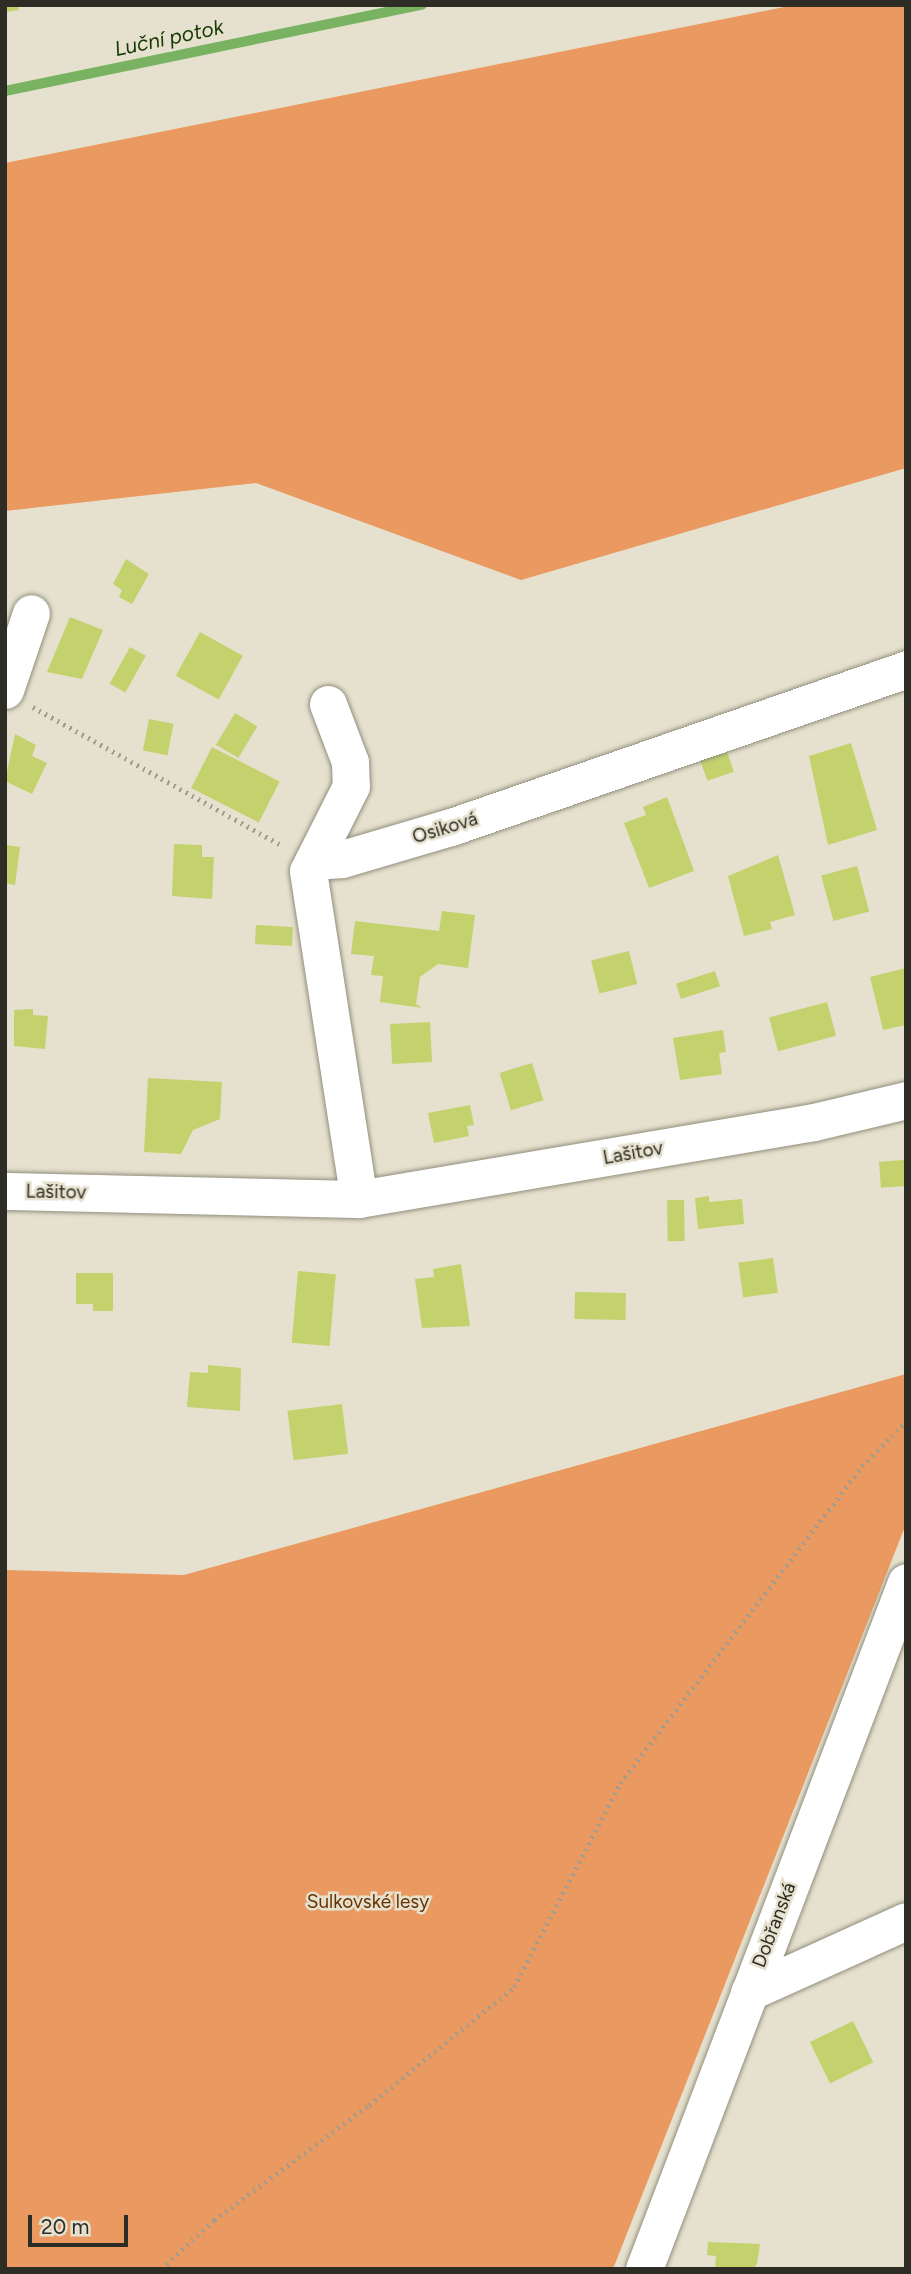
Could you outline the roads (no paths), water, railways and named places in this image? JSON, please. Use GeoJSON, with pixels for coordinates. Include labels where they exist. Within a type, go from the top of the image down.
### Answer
{"type":"FeatureCollection","features":[{"type":"Feature","properties":{"kind":"street"},"geometry":{"type":"LineString","coordinates":[[16,696],[31,613]]}},
{"type":"Feature","properties":{"kind":"street","name":"Osiková"},"geometry":{"type":"LineString","coordinates":[[313,861],[342,859],[451,827],[906,669]]}},
{"type":"Feature","properties":{"kind":"street"},"geometry":{"type":"LineString","coordinates":[[328,704],[350,762],[351,786],[308,871],[323,982],[359,1199]]}},
{"type":"Feature","properties":{"kind":"street","name":"Lašitov"},"geometry":{"type":"LineString","coordinates":[[5,1191],[359,1199],[814,1122],[906,1100]]}},
{"type":"Feature","properties":{"kind":"street","name":"Dobřanská"},"geometry":{"type":"LineString","coordinates":[[644,2269],[906,1582]]}},
{"type":"Feature","properties":{"kind":"street"},"geometry":{"type":"LineString","coordinates":[[749,1992],[906,1921]]}},
{"type":"Feature","properties":{"kind":"waterway","name":"Luční potok"},"geometry":{"type":"LineString","coordinates":[[5,91],[422,5]]}},
{"type":"Feature","properties":{"kind":"park label","name":"Sulkovské lesy"},"geometry":{"type":"Point","coordinates":[368,1902]}}]}
